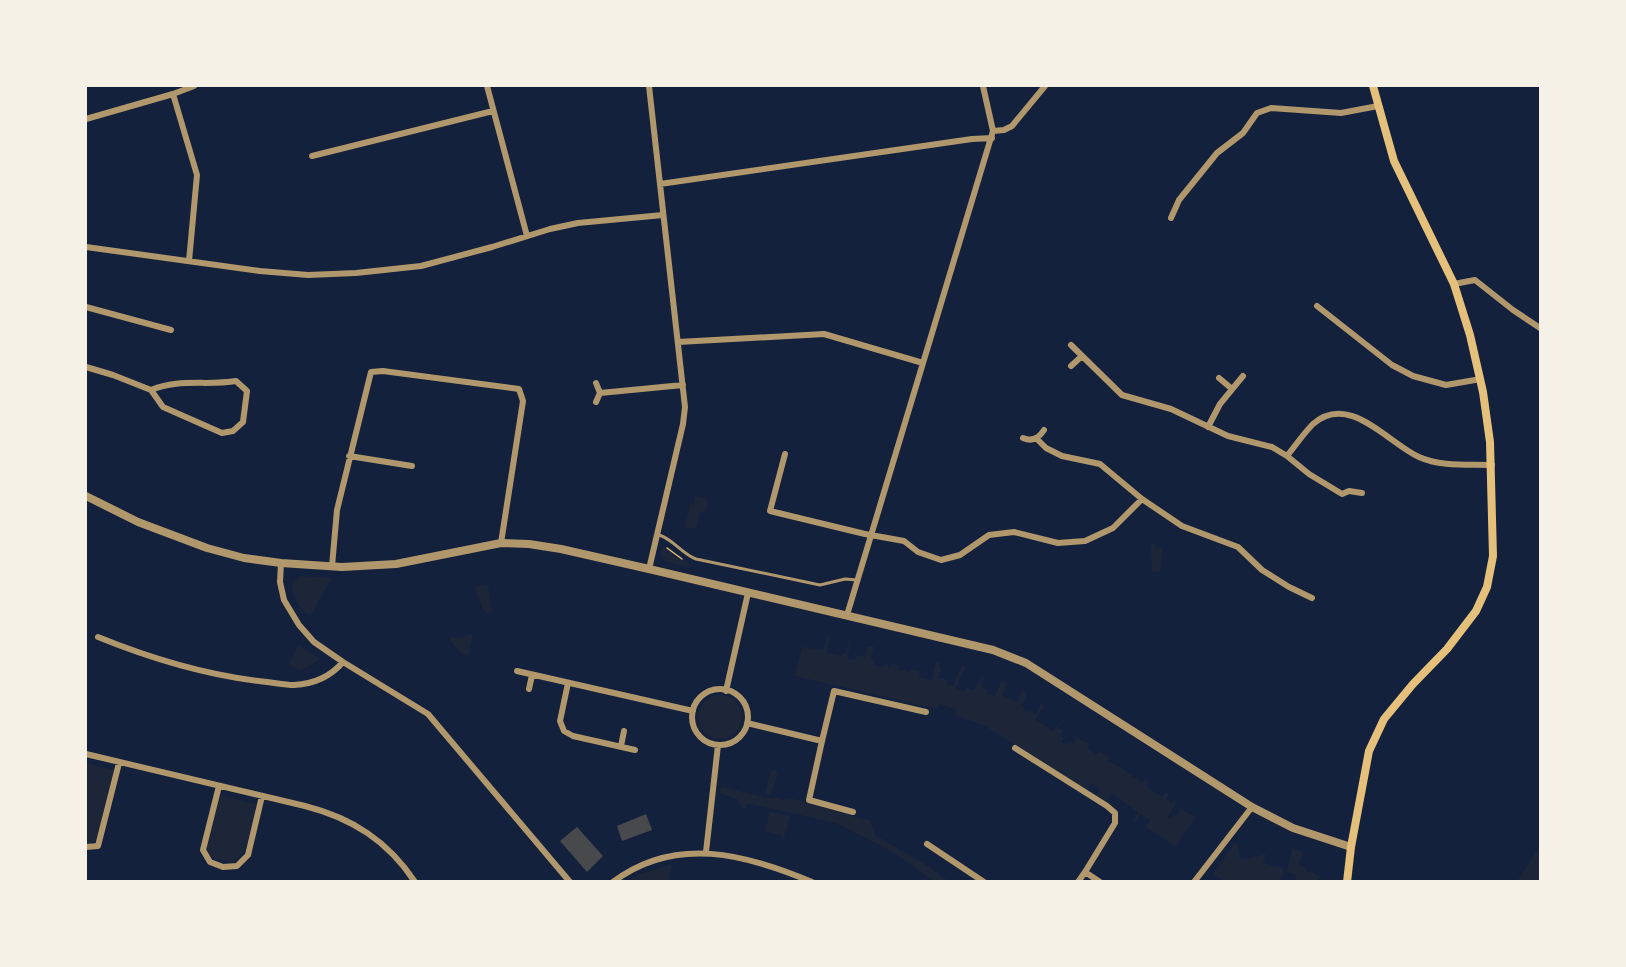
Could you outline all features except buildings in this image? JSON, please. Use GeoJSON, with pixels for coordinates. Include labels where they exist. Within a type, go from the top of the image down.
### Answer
{"type":"FeatureCollection","features":[{"type":"Feature","properties":{"kind":"main road"},"geometry":{"type":"LineString","coordinates":[[1347,882],[1369,751],[1384,719],[1413,684],[1447,649],[1476,611],[1487,587],[1493,556],[1492,465],[1487,416],[1470,335],[1454,284],[1394,161],[1373,86]]}},
{"type":"Feature","properties":{"kind":"street"},"geometry":{"type":"LineString","coordinates":[[86,118],[194,86]]}},
{"type":"Feature","properties":{"kind":"street"},"geometry":{"type":"LineString","coordinates":[[487,86],[527,236]]}},
{"type":"Feature","properties":{"kind":"street"},"geometry":{"type":"LineString","coordinates":[[649,86],[683,385],[684,417],[649,569]]}},
{"type":"Feature","properties":{"kind":"street"},"geometry":{"type":"LineString","coordinates":[[848,615],[992,134],[983,86]]}},
{"type":"Feature","properties":{"kind":"street"},"geometry":{"type":"LineString","coordinates":[[660,184],[972,139],[992,134],[1010,127],[1045,86]]}},
{"type":"Feature","properties":{"kind":"street"},"geometry":{"type":"LineString","coordinates":[[173,94],[197,175],[189,261]]}},
{"type":"Feature","properties":{"kind":"street"},"geometry":{"type":"LineString","coordinates":[[1171,218],[1179,200],[1216,153],[1243,134],[1257,113],[1271,108],[1341,113],[1378,106]]}},
{"type":"Feature","properties":{"kind":"street"},"geometry":{"type":"LineString","coordinates":[[312,156],[493,111]]}},
{"type":"Feature","properties":{"kind":"street"},"geometry":{"type":"LineString","coordinates":[[86,247],[260,271],[308,275],[356,273],[421,266],[578,223],[663,215]]}},
{"type":"Feature","properties":{"kind":"street"},"geometry":{"type":"LineString","coordinates":[[1454,284],[1468,280],[1476,281],[1540,328]]}},
{"type":"Feature","properties":{"kind":"street"},"geometry":{"type":"LineString","coordinates":[[1317,306],[1392,365],[1413,376],[1446,385],[1480,379]]}},
{"type":"Feature","properties":{"kind":"street"},"geometry":{"type":"LineString","coordinates":[[86,308],[171,330]]}},
{"type":"Feature","properties":{"kind":"street"},"geometry":{"type":"LineString","coordinates":[[678,342],[824,334],[923,363]]}},
{"type":"Feature","properties":{"kind":"street"},"geometry":{"type":"LineString","coordinates":[[1071,345],[1122,395],[1171,409],[1228,436],[1267,445],[1341,493],[1349,491],[1362,493]]}},
{"type":"Feature","properties":{"kind":"street"},"geometry":{"type":"LineString","coordinates":[[1071,366],[1082,356]]}},
{"type":"Feature","properties":{"kind":"street"},"geometry":{"type":"LineString","coordinates":[[86,367],[151,390],[163,407],[222,433],[233,431],[243,422],[247,391],[236,381],[166,383],[151,390]]}},
{"type":"Feature","properties":{"kind":"street"},"geometry":{"type":"LineString","coordinates":[[332,566],[335,522],[369,373],[383,370],[519,389],[523,401],[501,543]]}},
{"type":"Feature","properties":{"kind":"street"},"geometry":{"type":"LineString","coordinates":[[1208,427],[1218,407],[1243,376]]}},
{"type":"Feature","properties":{"kind":"street"},"geometry":{"type":"LineString","coordinates":[[1219,378],[1232,389]]}},
{"type":"Feature","properties":{"kind":"street"},"geometry":{"type":"LineString","coordinates":[[596,382],[600,393],[596,402]]}},
{"type":"Feature","properties":{"kind":"street"},"geometry":{"type":"LineString","coordinates":[[600,393],[683,385]]}},
{"type":"Feature","properties":{"kind":"street"},"geometry":{"type":"LineString","coordinates":[[1287,456],[1314,423],[1329,416],[1346,414],[1364,420],[1400,446],[1427,460],[1492,465]]}},
{"type":"Feature","properties":{"kind":"street"},"geometry":{"type":"LineString","coordinates":[[1023,438],[1029,440],[1036,438],[1044,430]]}},
{"type":"Feature","properties":{"kind":"street"},"geometry":{"type":"LineString","coordinates":[[1036,438],[1048,449],[1062,456],[1100,464],[1142,499],[1182,526],[1238,548],[1262,570],[1312,598]]}},
{"type":"Feature","properties":{"kind":"street"},"geometry":{"type":"LineString","coordinates":[[770,511],[785,454]]}},
{"type":"Feature","properties":{"kind":"street"},"geometry":{"type":"LineString","coordinates":[[349,456],[412,466]]}},
{"type":"Feature","properties":{"kind":"street"},"geometry":{"type":"LineString","coordinates":[[86,496],[138,522],[207,548],[244,558],[332,566],[396,564],[501,543],[562,549],[993,650],[1026,663],[1252,807],[1293,828],[1351,848]]}},
{"type":"Feature","properties":{"kind":"street"},"geometry":{"type":"LineString","coordinates":[[762,509],[904,541],[918,552],[941,560],[960,555],[989,535],[1014,532],[1058,543],[1085,541],[1113,528],[1142,499]]}},
{"type":"Feature","properties":{"kind":"street"},"geometry":{"type":"LineString","coordinates":[[281,563],[279,582],[284,600],[299,625],[314,642],[428,714],[570,882]]}},
{"type":"Feature","properties":{"kind":"street"},"geometry":{"type":"LineString","coordinates":[[726,691],[748,593]]}},
{"type":"Feature","properties":{"kind":"street"},"geometry":{"type":"LineString","coordinates":[[98,637],[132,651],[197,669],[225,676],[274,683],[295,685],[323,678],[333,674],[343,662]]}},
{"type":"Feature","properties":{"kind":"street"},"geometry":{"type":"LineString","coordinates":[[517,672],[693,711]]}},
{"type":"Feature","properties":{"kind":"street"},"geometry":{"type":"LineString","coordinates":[[529,689],[532,675]]}},
{"type":"Feature","properties":{"kind":"street"},"geometry":{"type":"LineString","coordinates":[[568,683],[560,721],[563,730],[570,735],[635,750]]}},
{"type":"Feature","properties":{"kind":"street"},"geometry":{"type":"LineString","coordinates":[[717,690],[726,691],[737,696],[744,704],[748,714],[747,723],[742,735],[736,740],[718,745],[698,735],[693,723],[693,711],[696,702],[706,693],[717,690]]}},
{"type":"Feature","properties":{"kind":"street"},"geometry":{"type":"LineString","coordinates":[[853,812],[809,800],[834,691],[926,712]]}},
{"type":"Feature","properties":{"kind":"street"},"geometry":{"type":"LineString","coordinates":[[747,723],[822,741]]}},
{"type":"Feature","properties":{"kind":"street"},"geometry":{"type":"LineString","coordinates":[[621,746],[624,732]]}},
{"type":"Feature","properties":{"kind":"street"},"geometry":{"type":"LineString","coordinates":[[706,852],[718,745]]}},
{"type":"Feature","properties":{"kind":"street"},"geometry":{"type":"LineString","coordinates":[[1015,748],[1115,813],[1115,823],[1078,882]]}},
{"type":"Feature","properties":{"kind":"street"},"geometry":{"type":"LineString","coordinates":[[86,754],[317,809],[355,824],[373,835],[390,850],[415,882]]}},
{"type":"Feature","properties":{"kind":"street"},"geometry":{"type":"LineString","coordinates":[[86,847],[98,846],[119,763]]}},
{"type":"Feature","properties":{"kind":"street"},"geometry":{"type":"LineString","coordinates":[[219,786],[203,850],[210,862],[223,867],[237,866],[249,855],[262,796]]}},
{"type":"Feature","properties":{"kind":"street"},"geometry":{"type":"LineString","coordinates":[[1194,882],[1252,807]]}},
{"type":"Feature","properties":{"kind":"street"},"geometry":{"type":"LineString","coordinates":[[927,844],[984,882]]}},
{"type":"Feature","properties":{"kind":"street"},"geometry":{"type":"LineString","coordinates":[[613,882],[630,870],[656,859],[682,853],[706,852],[758,863],[812,882]]}},
{"type":"Feature","properties":{"kind":"street"},"geometry":{"type":"LineString","coordinates":[[1085,872],[1100,882]]}},
{"type":"Feature","properties":{"kind":"lane"},"geometry":{"type":"LineString","coordinates":[[657,534],[696,559],[820,585],[845,579],[858,581]]}},
{"type":"Feature","properties":{"kind":"shaded area"},"geometry":{"type":"Polygon","coordinates":[[[695,496],[705,498],[708,502],[705,511],[700,512],[696,529],[685,527],[690,504],[694,505],[695,496]]]}},
{"type":"Feature","properties":{"kind":"shaded area"},"geometry":{"type":"Polygon","coordinates":[[[1151,544],[1163,548],[1160,571],[1152,572],[1151,544]]]}},
{"type":"Feature","properties":{"kind":"shaded area"},"geometry":{"type":"Polygon","coordinates":[[[663,546],[678,559],[688,562],[690,568],[664,561],[661,554],[663,546]]]}},
{"type":"Feature","properties":{"kind":"shaded area"},"geometry":{"type":"Polygon","coordinates":[[[300,576],[332,578],[310,616],[299,606],[293,593],[292,583],[300,576]]]}},
{"type":"Feature","properties":{"kind":"shaded area"},"geometry":{"type":"Polygon","coordinates":[[[488,585],[492,612],[487,613],[483,610],[475,587],[488,585]]]}},
{"type":"Feature","properties":{"kind":"shaded area"},"geometry":{"type":"Polygon","coordinates":[[[473,635],[469,654],[466,656],[450,640],[451,637],[461,638],[473,635]]]}},
{"type":"Feature","properties":{"kind":"shaded area"},"geometry":{"type":"Polygon","coordinates":[[[827,635],[830,635],[827,653],[842,656],[843,653],[846,654],[851,640],[847,658],[855,660],[857,655],[865,657],[867,647],[874,646],[871,659],[874,660],[873,665],[883,667],[885,664],[890,668],[892,663],[897,665],[897,669],[910,672],[911,669],[920,671],[919,677],[932,680],[936,662],[940,662],[939,678],[947,680],[947,685],[954,686],[958,672],[962,666],[965,667],[956,688],[964,692],[966,688],[973,690],[986,672],[981,683],[982,687],[988,690],[987,693],[995,696],[1002,680],[1007,683],[1002,695],[1017,702],[1022,690],[1027,695],[1021,705],[1024,707],[1023,711],[1027,713],[1028,710],[1036,714],[1041,704],[1044,706],[1035,719],[1053,731],[1065,718],[1058,728],[1063,731],[1060,735],[1064,738],[1062,742],[1066,745],[1068,742],[1073,744],[1075,737],[1089,744],[1087,748],[1096,754],[1099,751],[1109,757],[1107,761],[1120,767],[1142,783],[1145,779],[1149,782],[1146,786],[1162,797],[1166,792],[1169,794],[1166,799],[1172,803],[1174,800],[1177,802],[1168,816],[1171,818],[1176,816],[1181,809],[1196,817],[1176,846],[1146,827],[1150,820],[1140,814],[1135,822],[1133,820],[1138,813],[1113,793],[1106,802],[1096,796],[1100,790],[1091,784],[1087,790],[985,726],[955,715],[956,709],[939,704],[937,709],[795,676],[802,647],[824,650],[827,635]]]}},
{"type":"Feature","properties":{"kind":"shaded area"},"geometry":{"type":"Polygon","coordinates":[[[298,645],[320,659],[301,671],[289,665],[298,645]]]}},
{"type":"Feature","properties":{"kind":"shaded area"},"geometry":{"type":"Polygon","coordinates":[[[720,695],[735,702],[742,717],[735,732],[720,739],[705,732],[698,717],[705,702],[720,695]]]}},
{"type":"Feature","properties":{"kind":"shaded area"},"geometry":{"type":"Polygon","coordinates":[[[86,763],[114,770],[97,839],[89,843],[86,843],[86,763]]]}},
{"type":"Feature","properties":{"kind":"shaded area"},"geometry":{"type":"Polygon","coordinates":[[[771,770],[778,772],[771,795],[765,794],[771,770]]]}},
{"type":"Feature","properties":{"kind":"shaded area"},"geometry":{"type":"Polygon","coordinates":[[[721,787],[772,799],[790,798],[870,820],[875,835],[928,866],[948,881],[933,881],[895,853],[836,823],[751,804],[747,804],[745,809],[741,807],[739,800],[720,793],[721,787]]]}},
{"type":"Feature","properties":{"kind":"shaded area"},"geometry":{"type":"Polygon","coordinates":[[[218,795],[256,804],[247,844],[239,858],[233,863],[213,858],[207,849],[218,795]]]}},
{"type":"Feature","properties":{"kind":"shaded area"},"geometry":{"type":"Polygon","coordinates":[[[770,812],[790,816],[783,840],[782,836],[765,831],[770,812]]]}},
{"type":"Feature","properties":{"kind":"shaded area"},"geometry":{"type":"Polygon","coordinates":[[[1234,844],[1238,844],[1241,860],[1266,854],[1263,863],[1284,868],[1281,881],[1224,881],[1213,874],[1234,844]]]}},
{"type":"Feature","properties":{"kind":"shaded area"},"geometry":{"type":"Polygon","coordinates":[[[1540,846],[1540,881],[1518,880],[1540,846]]]}},
{"type":"Feature","properties":{"kind":"shaded area"},"geometry":{"type":"Polygon","coordinates":[[[1292,848],[1304,853],[1298,863],[1306,868],[1305,870],[1322,878],[1318,881],[1295,881],[1297,875],[1287,872],[1292,848]]]}},
{"type":"Feature","properties":{"kind":"shaded area"},"geometry":{"type":"Polygon","coordinates":[[[672,864],[669,881],[628,881],[638,875],[672,864]]]}}]}
